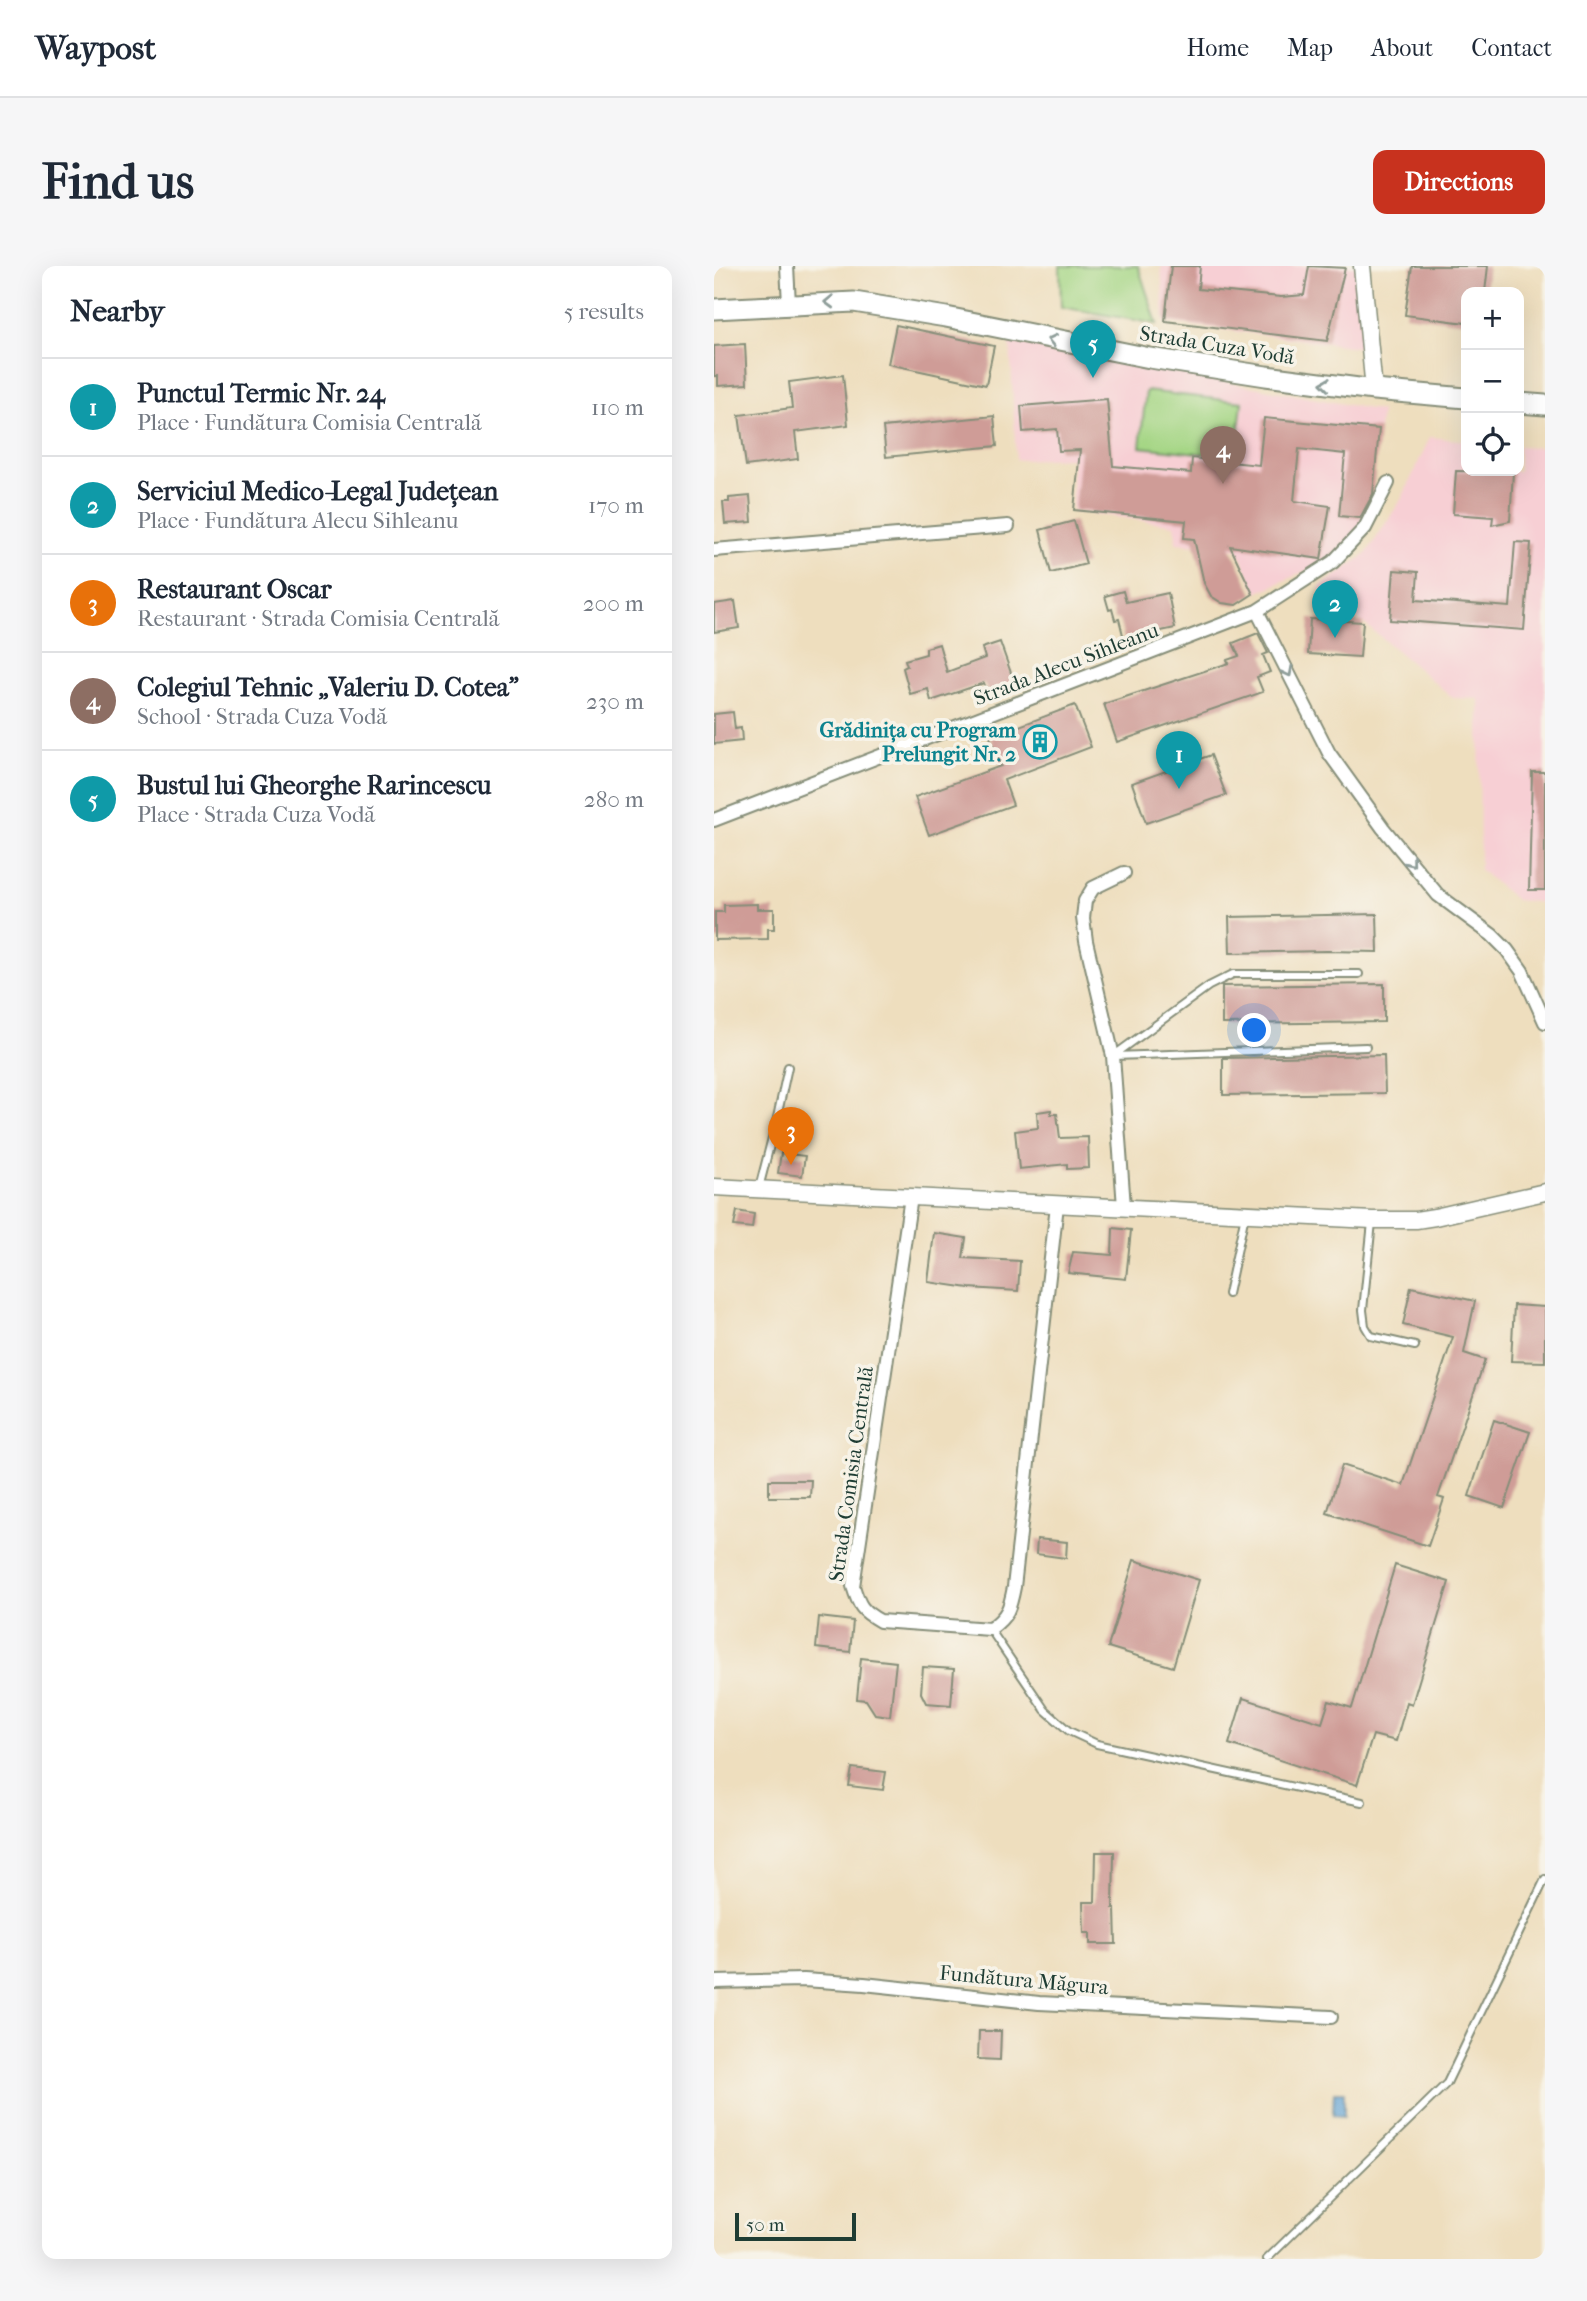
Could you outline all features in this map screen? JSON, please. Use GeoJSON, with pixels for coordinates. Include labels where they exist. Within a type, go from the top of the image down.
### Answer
{"type":"FeatureCollection","features":[{"type":"Feature","properties":{"kind":"main road","name":"Strada Cuza Vodă"},"geometry":{"type":"LineString","coordinates":[[714,310],[854,302],[946,317],[1150,358],[1374,390],[1461,398]]}},
{"type":"Feature","properties":{"kind":"main road"},"geometry":{"type":"LineString","coordinates":[[1524,403],[1545,405]]}},
{"type":"Feature","properties":{"kind":"street"},"geometry":{"type":"LineString","coordinates":[[787,266],[789,304]]}},
{"type":"Feature","properties":{"kind":"street"},"geometry":{"type":"LineString","coordinates":[[1362,266],[1374,390]]}},
{"type":"Feature","properties":{"kind":"street","name":"Strada Alecu Sihleanu"},"geometry":{"type":"LineString","coordinates":[[714,820],[1257,611],[1333,562],[1365,528],[1388,483]]}},
{"type":"Feature","properties":{"kind":"street"},"geometry":{"type":"LineString","coordinates":[[714,550],[1008,526]]}},
{"type":"Feature","properties":{"kind":"street"},"geometry":{"type":"LineString","coordinates":[[1257,611],[1329,753],[1383,828],[1438,895],[1492,935],[1507,950],[1522,971],[1545,1022]]}},
{"type":"Feature","properties":{"kind":"street"},"geometry":{"type":"LineString","coordinates":[[1124,873],[1093,888],[1085,901],[1083,918],[1113,1056],[1124,1207]]}},
{"type":"Feature","properties":{"kind":"street"},"geometry":{"type":"LineString","coordinates":[[714,1187],[1372,1220],[1425,1219],[1545,1192]]}},
{"type":"Feature","properties":{"kind":"street","name":"Strada Comisia Centrală"},"geometry":{"type":"LineString","coordinates":[[911,1197],[853,1586],[859,1604],[867,1614],[880,1621],[990,1629]]}},
{"type":"Feature","properties":{"kind":"street"},"geometry":{"type":"LineString","coordinates":[[990,1629],[1010,1610],[1014,1587],[1057,1205]]}},
{"type":"Feature","properties":{"kind":"street","name":"Fundătura Măgura"},"geometry":{"type":"LineString","coordinates":[[714,1982],[804,1980],[1039,2003],[1331,2017]]}},
{"type":"Feature","properties":{"kind":"lane"},"geometry":{"type":"LineString","coordinates":[[1113,1056],[1209,986],[1233,974],[1359,974]]}},
{"type":"Feature","properties":{"kind":"lane"},"geometry":{"type":"LineString","coordinates":[[1113,1056],[1366,1047]]}},
{"type":"Feature","properties":{"kind":"lane"},"geometry":{"type":"LineString","coordinates":[[758,1189],[788,1067]]}},
{"type":"Feature","properties":{"kind":"lane"},"geometry":{"type":"LineString","coordinates":[[1228,1294],[1246,1213]]}},
{"type":"Feature","properties":{"kind":"lane"},"geometry":{"type":"LineString","coordinates":[[1372,1220],[1363,1310],[1365,1326],[1371,1335],[1415,1346]]}},
{"type":"Feature","properties":{"kind":"lane"},"geometry":{"type":"LineString","coordinates":[[990,1629],[1045,1710],[1069,1731],[1097,1744],[1362,1802]]}},
{"type":"Feature","properties":{"kind":"lane"},"geometry":{"type":"LineString","coordinates":[[1268,2259],[1447,2083],[1545,1879]]}},
{"type":"Feature","properties":{"kind":"shaded area"},"geometry":{"type":"Polygon","coordinates":[[[1161,266],[1356,266],[1364,348],[1164,322],[1161,266]]]}},
{"type":"Feature","properties":{"kind":"shaded area"},"geometry":{"type":"Polygon","coordinates":[[[1010,341],[1381,411],[1370,520],[1328,561],[1257,593],[1237,549],[1176,543],[1175,525],[1072,511],[1072,458],[1016,460],[1010,341]]]}},
{"type":"Feature","properties":{"kind":"shaded area"},"geometry":{"type":"Polygon","coordinates":[[[1430,437],[1461,440],[1461,476],[1524,476],[1524,446],[1545,448],[1545,903],[1516,900],[1480,870],[1479,699],[1453,698],[1318,588],[1366,554],[1402,498],[1430,437]]]}},
{"type":"Feature","properties":{"kind":"green space"},"geometry":{"type":"Polygon","coordinates":[[[1060,266],[1138,266],[1157,324],[1061,307],[1060,266]]]}},
{"type":"Feature","properties":{"kind":"green space"},"geometry":{"type":"Polygon","coordinates":[[[1146,391],[1242,402],[1236,457],[1140,447],[1146,391]]]}},
{"type":"Feature","properties":{"kind":"water"},"geometry":{"type":"Polygon","coordinates":[[[1334,2092],[1344,2092],[1344,2116],[1333,2115],[1334,2092]]]}},
{"type":"Feature","properties":{"kind":"building"},"geometry":{"type":"Polygon","coordinates":[[[1171,266],[1200,266],[1198,289],[1281,297],[1304,295],[1309,266],[1345,268],[1327,341],[1165,321],[1171,266]]]}},
{"type":"Feature","properties":{"kind":"building"},"geometry":{"type":"Polygon","coordinates":[[[1412,266],[1488,266],[1486,287],[1461,287],[1461,322],[1405,315],[1412,266]]]}},
{"type":"Feature","properties":{"kind":"building"},"geometry":{"type":"Polygon","coordinates":[[[896,325],[994,346],[986,385],[888,364],[896,325]]]}},
{"type":"Feature","properties":{"kind":"building"},"geometry":{"type":"Polygon","coordinates":[[[745,344],[747,384],[718,386],[718,376],[714,376],[714,346],[745,344]]]}},
{"type":"Feature","properties":{"kind":"building"},"geometry":{"type":"Polygon","coordinates":[[[843,375],[848,425],[795,432],[798,459],[746,466],[739,415],[792,408],[789,382],[843,375]]]}},
{"type":"Feature","properties":{"kind":"building"},"geometry":{"type":"Polygon","coordinates":[[[1107,399],[1113,466],[1191,473],[1192,458],[1259,465],[1264,418],[1379,429],[1373,494],[1360,518],[1339,516],[1345,454],[1299,449],[1294,501],[1330,506],[1321,559],[1230,546],[1253,594],[1236,605],[1222,603],[1211,596],[1204,583],[1194,539],[1184,538],[1186,521],[1074,510],[1080,450],[1059,451],[1057,429],[1023,432],[1021,406],[1107,399]]]}},
{"type":"Feature","properties":{"kind":"building"},"geometry":{"type":"Polygon","coordinates":[[[994,416],[997,446],[886,457],[883,427],[994,416]]]}},
{"type":"Feature","properties":{"kind":"building"},"geometry":{"type":"Polygon","coordinates":[[[1456,471],[1461,471],[1461,476],[1513,476],[1510,521],[1492,525],[1493,517],[1453,514],[1456,471]]]}},
{"type":"Feature","properties":{"kind":"building"},"geometry":{"type":"Polygon","coordinates":[[[750,496],[752,522],[725,524],[723,502],[729,502],[729,498],[750,496]]]}},
{"type":"Feature","properties":{"kind":"building"},"geometry":{"type":"Polygon","coordinates":[[[1074,521],[1086,564],[1051,573],[1040,530],[1074,521]]]}},
{"type":"Feature","properties":{"kind":"building"},"geometry":{"type":"Polygon","coordinates":[[[1515,542],[1531,543],[1524,630],[1390,620],[1394,570],[1418,572],[1416,600],[1510,607],[1515,542]]]}},
{"type":"Feature","properties":{"kind":"building"},"geometry":{"type":"Polygon","coordinates":[[[1123,591],[1126,602],[1168,593],[1175,628],[1124,639],[1119,619],[1115,620],[1105,596],[1123,591]]]}},
{"type":"Feature","properties":{"kind":"building"},"geometry":{"type":"Polygon","coordinates":[[[735,601],[739,628],[714,632],[714,604],[735,601]]]}},
{"type":"Feature","properties":{"kind":"building"},"geometry":{"type":"Polygon","coordinates":[[[1310,619],[1363,622],[1360,657],[1308,654],[1310,619]]]}},
{"type":"Feature","properties":{"kind":"building"},"geometry":{"type":"Polygon","coordinates":[[[1258,633],[1268,653],[1263,655],[1270,672],[1257,677],[1263,692],[1117,742],[1104,704],[1229,663],[1227,660],[1239,656],[1233,643],[1258,633]]]}},
{"type":"Feature","properties":{"kind":"building"},"geometry":{"type":"Polygon","coordinates":[[[1000,642],[1016,687],[989,696],[984,683],[931,701],[928,689],[910,694],[903,668],[907,666],[905,660],[926,654],[926,648],[939,644],[947,672],[985,658],[982,648],[1000,642]]]}},
{"type":"Feature","properties":{"kind":"building"},"geometry":{"type":"Polygon","coordinates":[[[1075,705],[1091,747],[1004,780],[1013,805],[929,835],[915,797],[1001,766],[990,737],[1075,705]]]}},
{"type":"Feature","properties":{"kind":"building"},"geometry":{"type":"Polygon","coordinates":[[[733,712],[735,729],[741,728],[742,741],[714,744],[714,714],[733,712]]]}},
{"type":"Feature","properties":{"kind":"building"},"geometry":{"type":"Polygon","coordinates":[[[1211,755],[1226,795],[1146,823],[1132,783],[1211,755]]]}},
{"type":"Feature","properties":{"kind":"building"},"geometry":{"type":"Polygon","coordinates":[[[1532,772],[1545,772],[1545,890],[1529,890],[1532,772]]]}},
{"type":"Feature","properties":{"kind":"building"},"geometry":{"type":"Polygon","coordinates":[[[757,904],[757,909],[774,909],[774,929],[768,929],[768,939],[715,940],[715,912],[724,912],[724,905],[757,904]]]}},
{"type":"Feature","properties":{"kind":"building"},"geometry":{"type":"Polygon","coordinates":[[[1377,914],[1378,952],[1230,953],[1229,917],[1377,914]]]}},
{"type":"Feature","properties":{"kind":"building"},"geometry":{"type":"Polygon","coordinates":[[[1384,984],[1384,1022],[1222,1024],[1222,986],[1384,984]]]}},
{"type":"Feature","properties":{"kind":"building"},"geometry":{"type":"Polygon","coordinates":[[[1384,1055],[1385,1093],[1223,1095],[1223,1058],[1384,1055]]]}},
{"type":"Feature","properties":{"kind":"building"},"geometry":{"type":"Polygon","coordinates":[[[1051,1110],[1051,1114],[1057,1114],[1060,1138],[1088,1137],[1089,1168],[1067,1169],[1067,1164],[1019,1169],[1015,1131],[1038,1128],[1037,1112],[1051,1110]]]}},
{"type":"Feature","properties":{"kind":"building"},"geometry":{"type":"Polygon","coordinates":[[[781,1153],[805,1156],[802,1176],[778,1173],[781,1153]]]}},
{"type":"Feature","properties":{"kind":"building"},"geometry":{"type":"Polygon","coordinates":[[[737,1211],[754,1214],[752,1228],[734,1226],[737,1211]]]}},
{"type":"Feature","properties":{"kind":"building"},"geometry":{"type":"Polygon","coordinates":[[[1113,1228],[1131,1230],[1126,1279],[1068,1273],[1073,1252],[1112,1255],[1113,1228]]]}},
{"type":"Feature","properties":{"kind":"building"},"geometry":{"type":"Polygon","coordinates":[[[934,1233],[966,1238],[963,1258],[1020,1261],[1018,1291],[928,1282],[934,1233]]]}},
{"type":"Feature","properties":{"kind":"building"},"geometry":{"type":"Polygon","coordinates":[[[1411,1287],[1475,1301],[1464,1353],[1485,1360],[1438,1497],[1444,1499],[1428,1546],[1327,1513],[1342,1465],[1403,1485],[1453,1337],[1403,1325],[1411,1287]]]}},
{"type":"Feature","properties":{"kind":"building"},"geometry":{"type":"Polygon","coordinates":[[[1514,1305],[1545,1307],[1545,1362],[1511,1361],[1514,1305]]]}},
{"type":"Feature","properties":{"kind":"building"},"geometry":{"type":"Polygon","coordinates":[[[1494,1420],[1530,1432],[1504,1508],[1469,1496],[1494,1420]]]}},
{"type":"Feature","properties":{"kind":"building"},"geometry":{"type":"Polygon","coordinates":[[[769,1480],[811,1480],[810,1497],[769,1497],[769,1480]]]}},
{"type":"Feature","properties":{"kind":"building"},"geometry":{"type":"Polygon","coordinates":[[[1037,1539],[1067,1542],[1066,1558],[1036,1554],[1037,1539]]]}},
{"type":"Feature","properties":{"kind":"building"},"geometry":{"type":"Polygon","coordinates":[[[1134,1560],[1199,1580],[1173,1667],[1108,1647],[1134,1560]]]}},
{"type":"Feature","properties":{"kind":"building"},"geometry":{"type":"Polygon","coordinates":[[[1395,1565],[1449,1582],[1412,1704],[1407,1702],[1396,1741],[1373,1735],[1357,1785],[1229,1744],[1243,1698],[1322,1723],[1329,1701],[1352,1708],[1395,1565]]]}},
{"type":"Feature","properties":{"kind":"building"},"geometry":{"type":"Polygon","coordinates":[[[819,1617],[853,1621],[850,1652],[816,1648],[819,1617]]]}},
{"type":"Feature","properties":{"kind":"building"},"geometry":{"type":"Polygon","coordinates":[[[861,1658],[896,1662],[890,1716],[875,1714],[866,1700],[857,1699],[861,1658]]]}},
{"type":"Feature","properties":{"kind":"building"},"geometry":{"type":"Polygon","coordinates":[[[923,1667],[954,1669],[951,1705],[926,1703],[921,1693],[923,1667]]]}},
{"type":"Feature","properties":{"kind":"building"},"geometry":{"type":"Polygon","coordinates":[[[852,1768],[886,1772],[883,1790],[849,1786],[852,1768]]]}},
{"type":"Feature","properties":{"kind":"building"},"geometry":{"type":"Polygon","coordinates":[[[1096,1852],[1114,1852],[1113,1908],[1116,1944],[1090,1944],[1090,1933],[1084,1933],[1083,1902],[1095,1902],[1096,1852]]]}},
{"type":"Feature","properties":{"kind":"building"},"geometry":{"type":"Polygon","coordinates":[[[979,2031],[1001,2031],[1000,2060],[978,2059],[979,2031]]]}},
{"type":"Feature","properties":{"kind":"place","name":"Bustul lui Gheorghe Rarincescu"},"geometry":{"type":"Point","coordinates":[1093,378]}},
{"type":"Feature","properties":{"kind":"place","name":"Colegiul Tehnic „Valeriu D. Cotea\""},"geometry":{"type":"Point","coordinates":[1223,484]}},
{"type":"Feature","properties":{"kind":"place","name":"Serviciul Medico-Legal Județean"},"geometry":{"type":"Point","coordinates":[1335,638]}},
{"type":"Feature","properties":{"kind":"place","name":"Grădinița cu Program Prelungit Nr. 2"},"geometry":{"type":"Point","coordinates":[1040,742]}},
{"type":"Feature","properties":{"kind":"place","name":"Punctul Termic Nr. 24"},"geometry":{"type":"Point","coordinates":[1179,789]}},
{"type":"Feature","properties":{"kind":"place","name":"Restaurant Oscar"},"geometry":{"type":"Point","coordinates":[791,1165]}}]}
